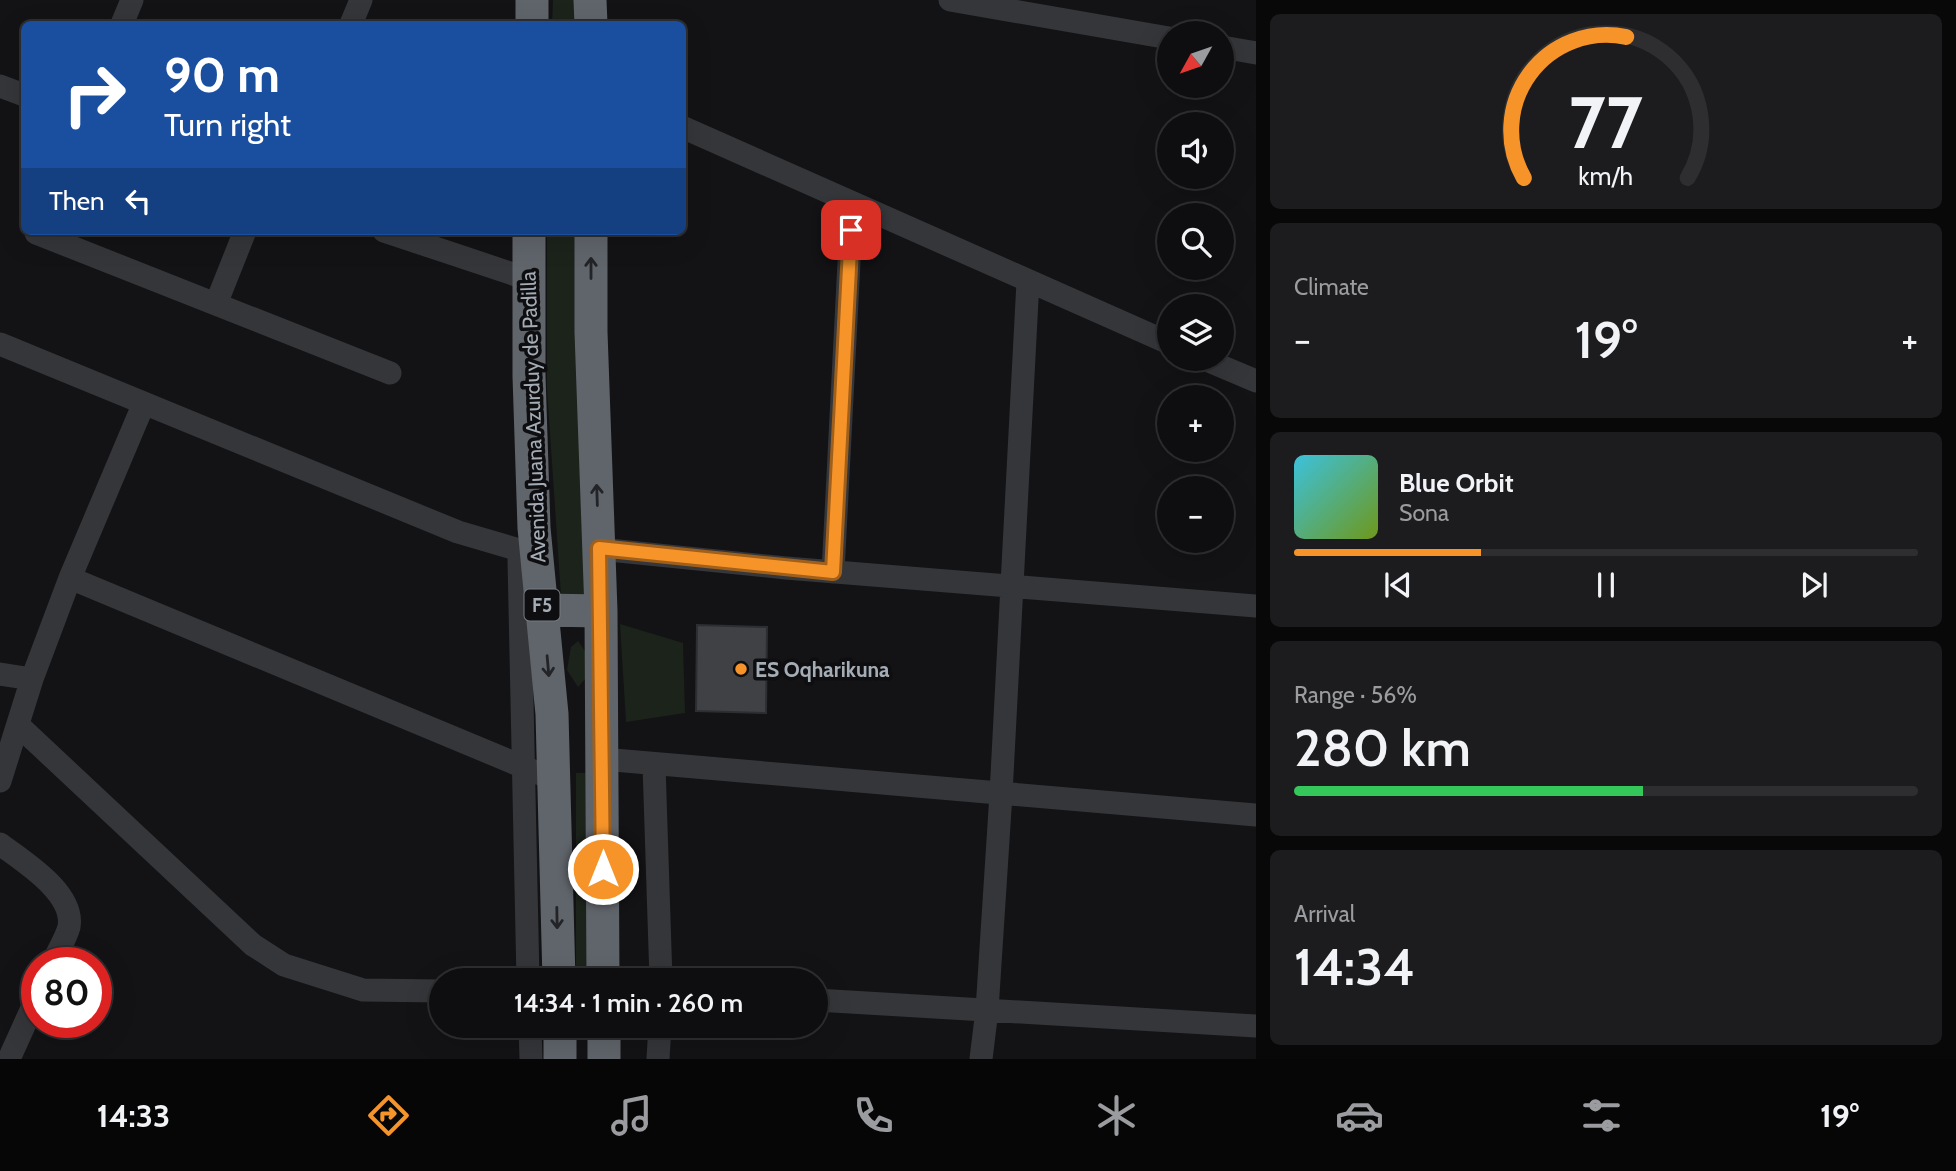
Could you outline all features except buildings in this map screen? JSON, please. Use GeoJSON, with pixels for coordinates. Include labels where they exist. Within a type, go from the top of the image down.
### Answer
{"type":"FeatureCollection","features":[{"type":"Feature","properties":{"kind":"highway"},"geometry":{"type":"LineString","coordinates":[[532,0],[532,21]]}},
{"type":"Feature","properties":{"kind":"highway"},"geometry":{"type":"LineString","coordinates":[[590,0],[591,21]]}},
{"type":"Feature","properties":{"kind":"highway","name":"Avenida Juana Azurduy de Padilla"},"geometry":{"type":"LineString","coordinates":[[528,235],[534,527],[552,714],[559,968]]}},
{"type":"Feature","properties":{"kind":"highway"},"geometry":{"type":"LineString","coordinates":[[591,235],[591,332],[601,611],[603,968]]}},
{"type":"Feature","properties":{"kind":"highway"},"geometry":{"type":"LineString","coordinates":[[543,610],[601,611]]}},
{"type":"Feature","properties":{"kind":"highway"},"geometry":{"type":"LineString","coordinates":[[552,714],[602,716]]}},
{"type":"Feature","properties":{"kind":"highway"},"geometry":{"type":"LineString","coordinates":[[560,1038],[560,1059]]}},
{"type":"Feature","properties":{"kind":"highway"},"geometry":{"type":"LineString","coordinates":[[604,1038],[604,1059]]}},
{"type":"Feature","properties":{"kind":"street"},"geometry":{"type":"LineString","coordinates":[[123,21],[132,0]]}},
{"type":"Feature","properties":{"kind":"street"},"geometry":{"type":"LineString","coordinates":[[352,21],[361,0]]}},
{"type":"Feature","properties":{"kind":"street"},"geometry":{"type":"LineString","coordinates":[[950,0],[1157,36]]}},
{"type":"Feature","properties":{"kind":"street"},"geometry":{"type":"LineString","coordinates":[[1234,49],[1256,53]]}},
{"type":"Feature","properties":{"kind":"street"},"geometry":{"type":"LineString","coordinates":[[0,86],[21,94]]}},
{"type":"Feature","properties":{"kind":"street"},"geometry":{"type":"LineString","coordinates":[[686,129],[1157,338]]}},
{"type":"Feature","properties":{"kind":"street"},"geometry":{"type":"LineString","coordinates":[[833,572],[852,204]]}},
{"type":"Feature","properties":{"kind":"street"},"geometry":{"type":"LineString","coordinates":[[41,235],[390,373]]}},
{"type":"Feature","properties":{"kind":"street"},"geometry":{"type":"LineString","coordinates":[[216,304],[243,235]]}},
{"type":"Feature","properties":{"kind":"street"},"geometry":{"type":"LineString","coordinates":[[396,235],[528,279]]}},
{"type":"Feature","properties":{"kind":"street"},"geometry":{"type":"LineString","coordinates":[[981,1059],[987,1010],[1001,794],[1028,281]]}},
{"type":"Feature","properties":{"kind":"street"},"geometry":{"type":"LineString","coordinates":[[0,344],[458,532],[519,550]]}},
{"type":"Feature","properties":{"kind":"street"},"geometry":{"type":"LineString","coordinates":[[1231,371],[1256,382]]}},
{"type":"Feature","properties":{"kind":"street"},"geometry":{"type":"LineString","coordinates":[[0,780],[32,679],[70,578],[144,403]]}},
{"type":"Feature","properties":{"kind":"street"},"geometry":{"type":"LineString","coordinates":[[599,548],[833,572],[1256,606]]}},
{"type":"Feature","properties":{"kind":"street"},"geometry":{"type":"LineString","coordinates":[[519,550],[543,610]]}},
{"type":"Feature","properties":{"kind":"street"},"geometry":{"type":"LineString","coordinates":[[519,550],[528,968]]}},
{"type":"Feature","properties":{"kind":"street"},"geometry":{"type":"LineString","coordinates":[[70,578],[555,780]]}},
{"type":"Feature","properties":{"kind":"street"},"geometry":{"type":"LineString","coordinates":[[0,674],[32,679]]}},
{"type":"Feature","properties":{"kind":"street"},"geometry":{"type":"LineString","coordinates":[[18,725],[253,945],[284,965],[363,990],[429,991]]}},
{"type":"Feature","properties":{"kind":"street"},"geometry":{"type":"LineString","coordinates":[[602,759],[1256,815]]}},
{"type":"Feature","properties":{"kind":"street"},"geometry":{"type":"LineString","coordinates":[[654,765],[661,968]]}},
{"type":"Feature","properties":{"kind":"street"},"geometry":{"type":"LineString","coordinates":[[0,844],[57,892],[69,908],[69,927],[59,947]]}},
{"type":"Feature","properties":{"kind":"street"},"geometry":{"type":"LineString","coordinates":[[828,1001],[1256,1026]]}},
{"type":"Feature","properties":{"kind":"street"},"geometry":{"type":"LineString","coordinates":[[9,1059],[21,1032]]}},
{"type":"Feature","properties":{"kind":"street"},"geometry":{"type":"LineString","coordinates":[[530,1038],[531,1059]]}},
{"type":"Feature","properties":{"kind":"street"},"geometry":{"type":"LineString","coordinates":[[658,1059],[659,1038]]}},
{"type":"Feature","properties":{"kind":"shaded area"},"geometry":{"type":"Polygon","coordinates":[[[553,0],[575,0],[575,21],[552,21],[553,0]]]}},
{"type":"Feature","properties":{"kind":"shaded area"},"geometry":{"type":"Polygon","coordinates":[[[547,235],[578,235],[577,377],[585,597],[561,596],[547,389],[547,235]]]}},
{"type":"Feature","properties":{"kind":"shaded area"},"geometry":{"type":"Polygon","coordinates":[[[620,624],[683,643],[685,713],[626,722],[620,624]]]}},
{"type":"Feature","properties":{"kind":"shaded area"},"geometry":{"type":"Polygon","coordinates":[[[578,641],[589,657],[586,678],[578,687],[567,670],[571,647],[578,641]]]}},
{"type":"Feature","properties":{"kind":"shaded area"},"geometry":{"type":"Polygon","coordinates":[[[576,773],[587,773],[588,968],[576,968],[576,773]]]}},
{"type":"Feature","properties":{"kind":"place","name":"ES Oqharikuna"},"geometry":{"type":"Point","coordinates":[741,669]}},
{"type":"Feature","properties":{"kind":"route"},"geometry":{"type":"LineString","coordinates":[[603,869],[599,548],[833,572],[851,230]]}}]}
